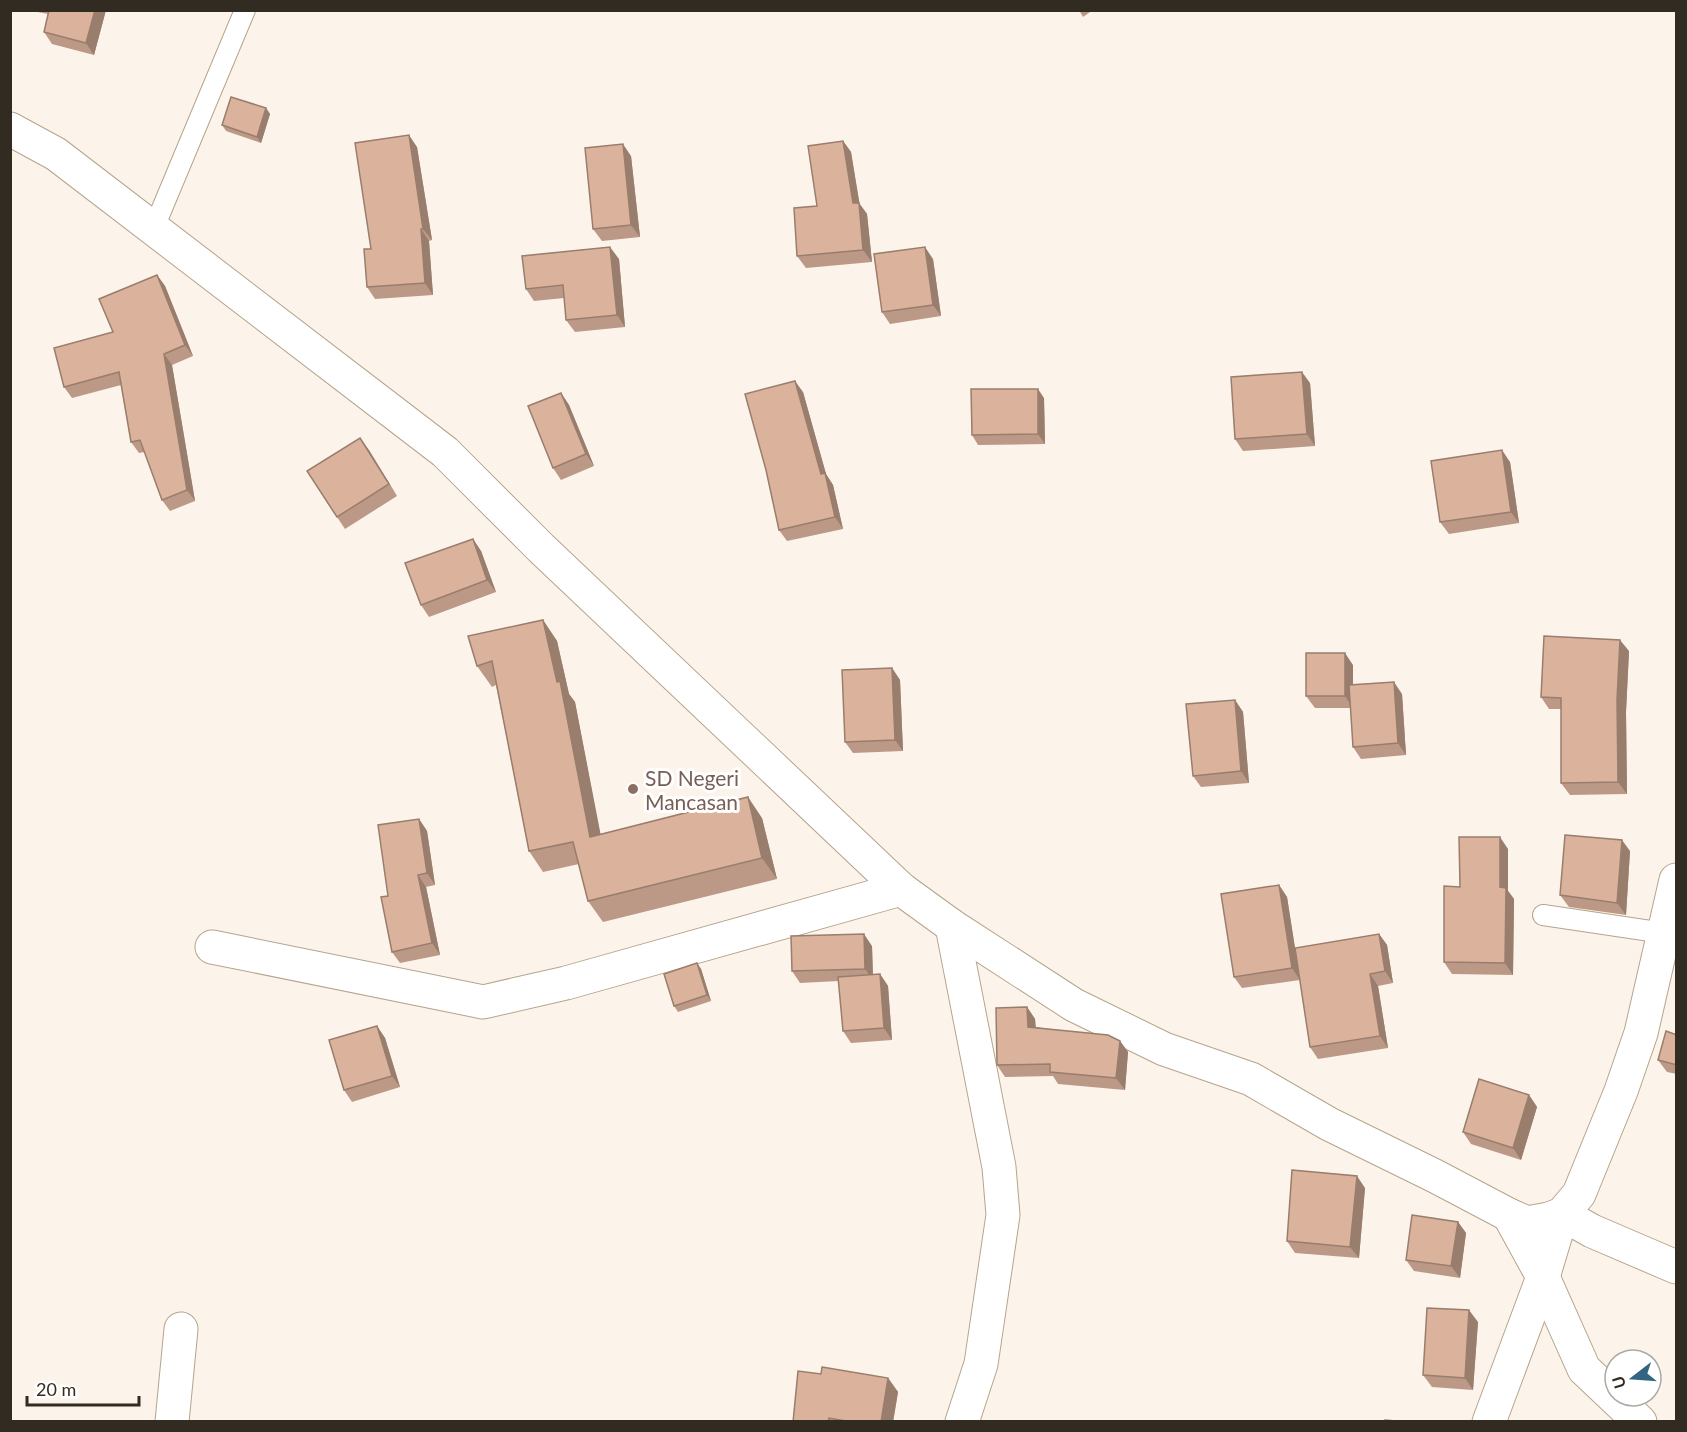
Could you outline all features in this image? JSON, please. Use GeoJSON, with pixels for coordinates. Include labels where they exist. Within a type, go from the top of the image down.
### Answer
{"type":"FeatureCollection","features":[{"type":"Feature","properties":{"kind":"street"},"geometry":{"type":"LineString","coordinates":[[10,129],[56,154],[446,452],[541,548],[901,889],[952,926],[1074,1005],[1164,1049],[1251,1079],[1329,1124],[1509,1215],[1527,1223],[1562,1214],[1592,1231],[1677,1268]]}},
{"type":"Feature","properties":{"kind":"street"},"geometry":{"type":"LineString","coordinates":[[1489,1422],[1543,1277],[1562,1214],[1579,1194],[1621,1091],[1641,1033],[1677,880]]}},
{"type":"Feature","properties":{"kind":"street"},"geometry":{"type":"LineString","coordinates":[[212,947],[483,1002],[566,983],[901,889]]}},
{"type":"Feature","properties":{"kind":"street"},"geometry":{"type":"LineString","coordinates":[[952,926],[999,1167],[1003,1215],[981,1364],[962,1422]]}},
{"type":"Feature","properties":{"kind":"street"},"geometry":{"type":"LineString","coordinates":[[1509,1215],[1543,1277],[1584,1369],[1640,1422]]}},
{"type":"Feature","properties":{"kind":"street"},"geometry":{"type":"LineString","coordinates":[[172,1422],[181,1329]]}},
{"type":"Feature","properties":{"kind":"lane"},"geometry":{"type":"LineString","coordinates":[[153,230],[245,10]]}},
{"type":"Feature","properties":{"kind":"lane"},"geometry":{"type":"LineString","coordinates":[[1543,915],[1664,933]]}},
{"type":"Feature","properties":{"kind":"building"},"geometry":{"type":"Polygon","coordinates":[[[49,10],[95,10],[86,43],[44,32],[49,10]]]}},
{"type":"Feature","properties":{"kind":"building"},"geometry":{"type":"Polygon","coordinates":[[[231,97],[266,108],[257,137],[222,125],[231,97]]]}},
{"type":"Feature","properties":{"kind":"building"},"geometry":{"type":"Polygon","coordinates":[[[409,135],[423,229],[421,229],[425,283],[367,287],[364,249],[371,249],[355,143],[409,135]]]}},
{"type":"Feature","properties":{"kind":"building"},"geometry":{"type":"Polygon","coordinates":[[[843,141],[853,203],[859,203],[863,250],[797,256],[794,208],[817,206],[808,146],[843,141]]]}},
{"type":"Feature","properties":{"kind":"building"},"geometry":{"type":"Polygon","coordinates":[[[623,144],[631,225],[593,229],[585,148],[623,144]]]}},
{"type":"Feature","properties":{"kind":"building"},"geometry":{"type":"Polygon","coordinates":[[[610,247],[617,315],[566,320],[563,285],[526,289],[522,256],[610,247]]]}},
{"type":"Feature","properties":{"kind":"building"},"geometry":{"type":"Polygon","coordinates":[[[925,247],[933,305],[882,312],[874,254],[925,247]]]}},
{"type":"Feature","properties":{"kind":"building"},"geometry":{"type":"Polygon","coordinates":[[[157,275],[185,345],[164,354],[187,490],[162,500],[140,440],[131,442],[119,372],[64,387],[54,348],[113,332],[99,299],[157,275]]]}},
{"type":"Feature","properties":{"kind":"building"},"geometry":{"type":"Polygon","coordinates":[[[1302,372],[1307,434],[1235,439],[1231,377],[1302,372]]]}},
{"type":"Feature","properties":{"kind":"building"},"geometry":{"type":"Polygon","coordinates":[[[795,381],[821,474],[825,473],[835,517],[779,530],[766,470],[745,394],[795,381]]]}},
{"type":"Feature","properties":{"kind":"building"},"geometry":{"type":"Polygon","coordinates":[[[971,389],[1038,389],[1038,434],[972,435],[971,389]]]}},
{"type":"Feature","properties":{"kind":"building"},"geometry":{"type":"Polygon","coordinates":[[[561,393],[586,454],[553,468],[528,406],[561,393]]]}},
{"type":"Feature","properties":{"kind":"building"},"geometry":{"type":"Polygon","coordinates":[[[360,438],[389,484],[337,517],[307,471],[360,438]]]}},
{"type":"Feature","properties":{"kind":"building"},"geometry":{"type":"Polygon","coordinates":[[[1502,450],[1511,512],[1440,522],[1431,461],[1502,450]]]}},
{"type":"Feature","properties":{"kind":"building"},"geometry":{"type":"Polygon","coordinates":[[[473,539],[487,580],[421,605],[405,563],[473,539]]]}},
{"type":"Feature","properties":{"kind":"building"},"geometry":{"type":"Polygon","coordinates":[[[543,620],[557,682],[560,681],[590,837],[748,797],[762,858],[588,901],[573,842],[529,851],[492,661],[477,666],[468,636],[543,620]]]}},
{"type":"Feature","properties":{"kind":"building"},"geometry":{"type":"Polygon","coordinates":[[[1544,636],[1620,640],[1617,700],[1618,782],[1561,783],[1561,698],[1541,697],[1544,636]]]}},
{"type":"Feature","properties":{"kind":"building"},"geometry":{"type":"Polygon","coordinates":[[[1306,653],[1345,653],[1345,696],[1306,696],[1306,653]]]}},
{"type":"Feature","properties":{"kind":"building"},"geometry":{"type":"Polygon","coordinates":[[[892,668],[895,740],[845,742],[842,670],[892,668]]]}},
{"type":"Feature","properties":{"kind":"building"},"geometry":{"type":"Polygon","coordinates":[[[1394,682],[1398,743],[1353,747],[1349,685],[1394,682]]]}},
{"type":"Feature","properties":{"kind":"building"},"geometry":{"type":"Polygon","coordinates":[[[1235,700],[1241,771],[1193,776],[1186,704],[1235,700]]]}},
{"type":"Feature","properties":{"kind":"building"},"geometry":{"type":"Polygon","coordinates":[[[419,819],[427,873],[418,875],[432,943],[392,952],[381,897],[388,896],[378,825],[419,819]]]}},
{"type":"Feature","properties":{"kind":"building"},"geometry":{"type":"Polygon","coordinates":[[[1565,835],[1622,840],[1617,903],[1560,895],[1565,835]]]}},
{"type":"Feature","properties":{"kind":"building"},"geometry":{"type":"Polygon","coordinates":[[[1459,837],[1500,837],[1500,887],[1506,888],[1505,963],[1444,962],[1444,886],[1460,887],[1459,837]]]}},
{"type":"Feature","properties":{"kind":"building"},"geometry":{"type":"Polygon","coordinates":[[[1279,885],[1292,968],[1234,977],[1221,894],[1279,885]]]}},
{"type":"Feature","properties":{"kind":"building"},"geometry":{"type":"Polygon","coordinates":[[[864,934],[865,969],[792,971],[791,936],[864,934]]]}},
{"type":"Feature","properties":{"kind":"building"},"geometry":{"type":"Polygon","coordinates":[[[1379,934],[1385,971],[1370,974],[1380,1036],[1310,1047],[1295,948],[1379,934]]]}},
{"type":"Feature","properties":{"kind":"building"},"geometry":{"type":"Polygon","coordinates":[[[697,963],[707,995],[674,1006],[664,974],[697,963]]]}},
{"type":"Feature","properties":{"kind":"building"},"geometry":{"type":"Polygon","coordinates":[[[880,974],[884,1028],[843,1031],[838,977],[880,974]]]}},
{"type":"Feature","properties":{"kind":"building"},"geometry":{"type":"Polygon","coordinates":[[[1027,1007],[1028,1027],[1108,1035],[1120,1041],[1116,1078],[1050,1072],[1050,1064],[997,1065],[996,1008],[1027,1007]]]}},
{"type":"Feature","properties":{"kind":"building"},"geometry":{"type":"Polygon","coordinates":[[[377,1026],[392,1076],[344,1090],[329,1040],[377,1026]]]}},
{"type":"Feature","properties":{"kind":"building"},"geometry":{"type":"Polygon","coordinates":[[[1666,1031],[1677,1035],[1677,1065],[1658,1060],[1666,1031]]]}},
{"type":"Feature","properties":{"kind":"building"},"geometry":{"type":"Polygon","coordinates":[[[1479,1079],[1529,1095],[1513,1148],[1463,1132],[1479,1079]]]}},
{"type":"Feature","properties":{"kind":"building"},"geometry":{"type":"Polygon","coordinates":[[[1292,1170],[1357,1176],[1350,1247],[1287,1241],[1292,1170]]]}},
{"type":"Feature","properties":{"kind":"building"},"geometry":{"type":"Polygon","coordinates":[[[1412,1215],[1458,1222],[1451,1266],[1406,1260],[1412,1215]]]}},
{"type":"Feature","properties":{"kind":"building"},"geometry":{"type":"Polygon","coordinates":[[[1427,1308],[1469,1310],[1465,1378],[1423,1375],[1427,1308]]]}},
{"type":"Feature","properties":{"kind":"building"},"geometry":{"type":"Polygon","coordinates":[[[822,1367],[888,1378],[881,1422],[852,1422],[829,1418],[828,1422],[793,1422],[798,1371],[821,1374],[822,1367]]]}},
{"type":"Feature","properties":{"kind":"building"},"geometry":{"type":"Polygon","coordinates":[[[1385,1420],[1407,1422],[1384,1422],[1385,1420]]]}},
{"type":"Feature","properties":{"kind":"place","name":"SD Negeri Mancasan"},"geometry":{"type":"Point","coordinates":[633,789]}}]}
